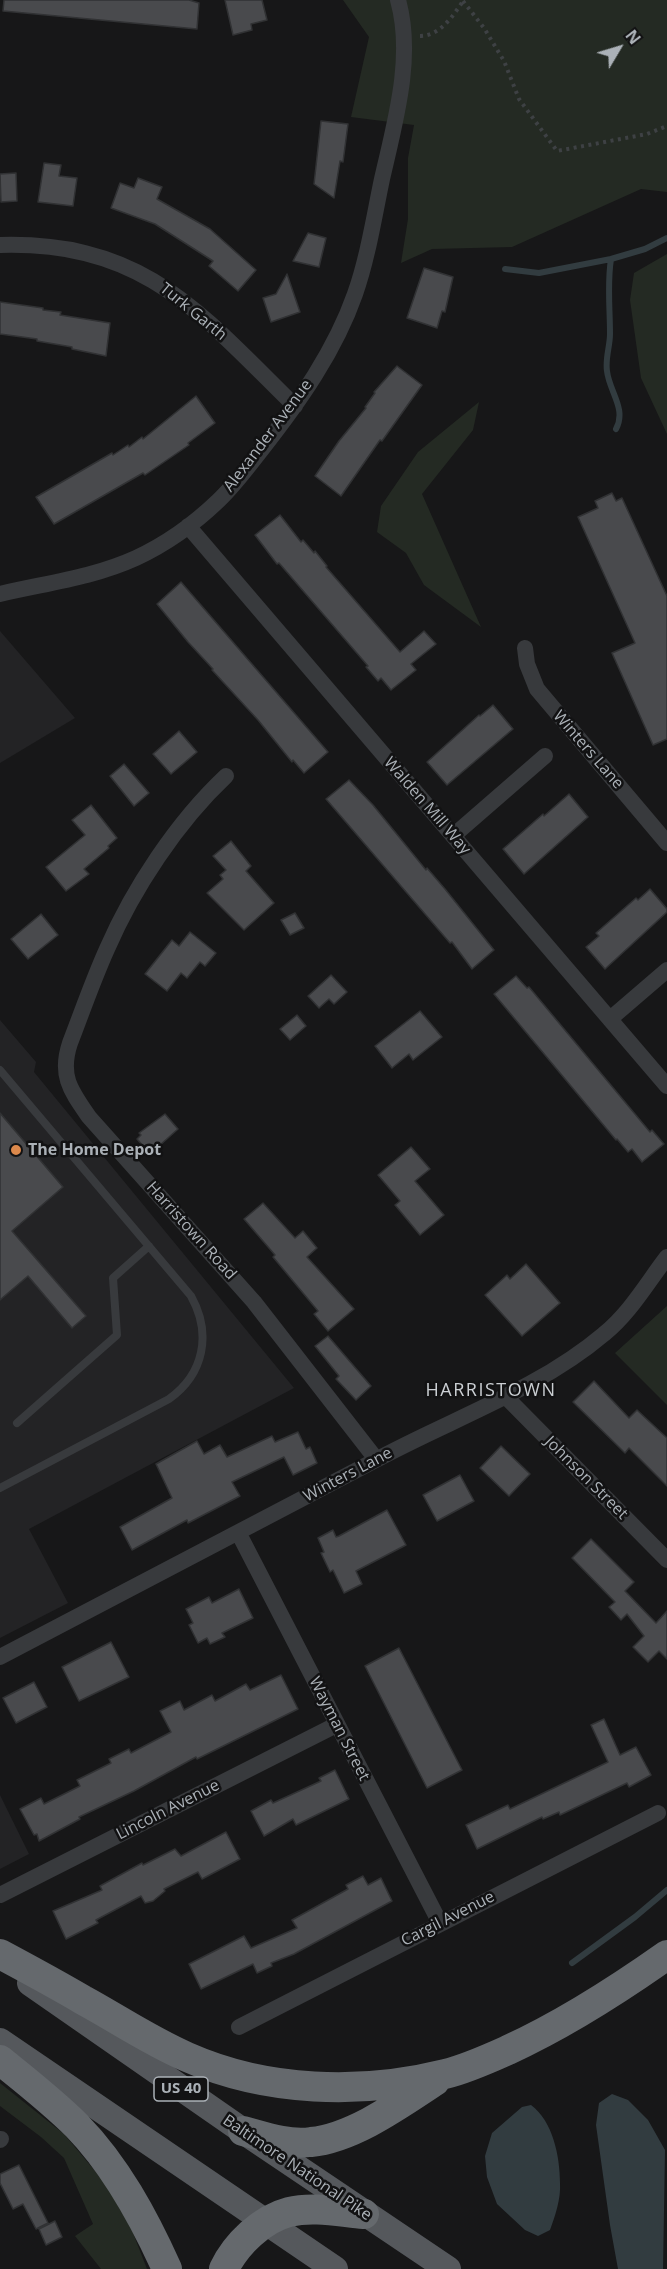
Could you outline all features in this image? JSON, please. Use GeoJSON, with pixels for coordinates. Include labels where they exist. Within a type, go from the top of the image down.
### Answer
{"type":"FeatureCollection","features":[{"type":"Feature","properties":{"kind":"highway"},"geometry":{"type":"LineString","coordinates":[[0,1954],[84,2000],[145,2037],[188,2058],[229,2072],[278,2083],[319,2088],[371,2085],[445,2074],[486,2060],[571,2018],[617,1990],[667,1955]]}},
{"type":"Feature","properties":{"kind":"highway"},"geometry":{"type":"LineString","coordinates":[[0,2060],[78,2127],[113,2172],[145,2222],[167,2269]]}},
{"type":"Feature","properties":{"kind":"highway"},"geometry":{"type":"LineString","coordinates":[[243,2132],[285,2142],[310,2143],[333,2139],[371,2120],[445,2074]]}},
{"type":"Feature","properties":{"kind":"highway"},"geometry":{"type":"LineString","coordinates":[[224,2269],[229,2258],[245,2238],[288,2212],[312,2209],[364,2214]]}},
{"type":"Feature","properties":{"kind":"main road","name":"Baltimore National Pike"},"geometry":{"type":"LineString","coordinates":[[0,1962],[243,2132],[448,2269]]}},
{"type":"Feature","properties":{"kind":"main road"},"geometry":{"type":"LineString","coordinates":[[0,2041],[335,2269]]}},
{"type":"Feature","properties":{"kind":"street","name":"Alexander Avenue"},"geometry":{"type":"LineString","coordinates":[[0,594],[109,569],[160,545],[218,501],[295,406],[338,334],[355,294],[363,266],[396,114],[402,75],[403,17],[398,0]]}},
{"type":"Feature","properties":{"kind":"street","name":"Turk Garth"},"geometry":{"type":"LineString","coordinates":[[0,245],[25,244],[67,248],[105,258],[165,286],[216,328],[295,406]]}},
{"type":"Feature","properties":{"kind":"street","name":"Walden Mill Way"},"geometry":{"type":"LineString","coordinates":[[188,526],[667,1086]]}},
{"type":"Feature","properties":{"kind":"street","name":"Winters Lane"},"geometry":{"type":"LineString","coordinates":[[525,648],[526,664],[537,689],[667,843]]}},
{"type":"Feature","properties":{"kind":"street"},"geometry":{"type":"LineString","coordinates":[[453,836],[545,756]]}},
{"type":"Feature","properties":{"kind":"street","name":"Harristown Road"},"geometry":{"type":"LineString","coordinates":[[225,776],[201,802],[161,854],[128,907],[107,949],[65,1057],[67,1083],[89,1117],[254,1302],[376,1459]]}},
{"type":"Feature","properties":{"kind":"street"},"geometry":{"type":"LineString","coordinates":[[610,1019],[667,970]]}},
{"type":"Feature","properties":{"kind":"street","name":"Winters Lane"},"geometry":{"type":"LineString","coordinates":[[0,1657],[239,1534],[376,1459],[505,1396],[558,1367],[605,1334],[637,1299],[667,1257]]}},
{"type":"Feature","properties":{"kind":"street","name":"Johnson Street"},"geometry":{"type":"LineString","coordinates":[[505,1396],[667,1560]]}},
{"type":"Feature","properties":{"kind":"street","name":"Wayman Street"},"geometry":{"type":"LineString","coordinates":[[239,1534],[336,1725],[441,1923]]}},
{"type":"Feature","properties":{"kind":"street","name":"Lincoln Avenue"},"geometry":{"type":"LineString","coordinates":[[0,1895],[336,1725]]}},
{"type":"Feature","properties":{"kind":"street","name":"Cargil Avenue"},"geometry":{"type":"LineString","coordinates":[[239,2027],[658,1813]]}},
{"type":"Feature","properties":{"kind":"lane"},"geometry":{"type":"LineString","coordinates":[[0,1070],[191,1296],[197,1308],[203,1339],[200,1357],[193,1376],[182,1390],[0,1488]]}},
{"type":"Feature","properties":{"kind":"lane"},"geometry":{"type":"LineString","coordinates":[[18,1423],[117,1335],[113,1278],[149,1246]]}},
{"type":"Feature","properties":{"kind":"path"},"geometry":{"type":"LineString","coordinates":[[403,36],[426,36],[447,24],[463,0],[484,28],[504,61],[519,99],[557,152],[647,134],[667,126]]}},
{"type":"Feature","properties":{"kind":"shaded area"},"geometry":{"type":"Polygon","coordinates":[[[343,0],[667,0],[667,192],[641,189],[512,247],[432,249],[401,263],[408,219],[408,158],[414,125],[351,117],[369,37],[343,0]]]}},
{"type":"Feature","properties":{"kind":"shaded area"},"geometry":{"type":"Polygon","coordinates":[[[667,254],[667,434],[641,378],[630,300],[634,273],[667,254]]]}},
{"type":"Feature","properties":{"kind":"shaded area"},"geometry":{"type":"Polygon","coordinates":[[[479,402],[473,430],[422,494],[481,627],[424,585],[406,553],[377,532],[381,506],[418,452],[479,402]]]}},
{"type":"Feature","properties":{"kind":"shaded area"},"geometry":{"type":"Polygon","coordinates":[[[0,631],[75,718],[0,763],[0,631]]]}},
{"type":"Feature","properties":{"kind":"shaded area"},"geometry":{"type":"Polygon","coordinates":[[[0,1020],[36,1062],[34,1072],[294,1388],[29,1529],[68,1603],[0,1638],[0,1020]]]}},
{"type":"Feature","properties":{"kind":"shaded area"},"geometry":{"type":"Polygon","coordinates":[[[667,1306],[667,1405],[615,1353],[667,1306]]]}},
{"type":"Feature","properties":{"kind":"shaded area"},"geometry":{"type":"Polygon","coordinates":[[[0,1795],[29,1854],[0,1869],[0,1795]]]}},
{"type":"Feature","properties":{"kind":"shaded area"},"geometry":{"type":"Polygon","coordinates":[[[0,2083],[64,2134],[121,2202],[147,2269],[101,2269],[75,2236],[93,2224],[64,2158],[0,2106],[0,2083]]]}},
{"type":"Feature","properties":{"kind":"shaded area"},"geometry":{"type":"Polygon","coordinates":[[[612,2094],[628,2100],[648,2120],[665,2150],[663,2269],[618,2269],[596,2125],[599,2103],[612,2094]]]}},
{"type":"Feature","properties":{"kind":"shaded area"},"geometry":{"type":"Polygon","coordinates":[[[531,2105],[539,2112],[550,2130],[557,2151],[560,2173],[560,2195],[552,2225],[550,2230],[538,2236],[525,2230],[497,2204],[487,2177],[485,2156],[492,2133],[522,2107],[531,2105]]]}},
{"type":"Feature","properties":{"kind":"building"},"geometry":{"type":"Polygon","coordinates":[[[4,0],[189,0],[199,3],[197,29],[3,11],[4,0]]]}},
{"type":"Feature","properties":{"kind":"building"},"geometry":{"type":"Polygon","coordinates":[[[225,0],[262,0],[267,20],[251,24],[252,30],[233,35],[225,0]]]}},
{"type":"Feature","properties":{"kind":"building"},"geometry":{"type":"Polygon","coordinates":[[[321,121],[348,124],[343,162],[340,161],[334,198],[314,184],[321,121]]]}},
{"type":"Feature","properties":{"kind":"building"},"geometry":{"type":"Polygon","coordinates":[[[44,163],[61,165],[59,176],[77,178],[73,206],[38,202],[44,163]]]}},
{"type":"Feature","properties":{"kind":"building"},"geometry":{"type":"Polygon","coordinates":[[[16,173],[17,201],[1,202],[0,174],[16,173]]]}},
{"type":"Feature","properties":{"kind":"building"},"geometry":{"type":"Polygon","coordinates":[[[138,178],[162,187],[157,199],[210,229],[256,270],[238,291],[209,266],[213,261],[155,224],[111,208],[120,183],[134,188],[138,178]]]}},
{"type":"Feature","properties":{"kind":"building"},"geometry":{"type":"Polygon","coordinates":[[[308,233],[326,238],[319,267],[293,261],[308,233]]]}},
{"type":"Feature","properties":{"kind":"building"},"geometry":{"type":"Polygon","coordinates":[[[424,268],[453,277],[445,312],[442,311],[437,328],[407,318],[424,268]]]}},
{"type":"Feature","properties":{"kind":"building"},"geometry":{"type":"Polygon","coordinates":[[[287,274],[300,312],[271,322],[263,298],[276,294],[287,274]]]}},
{"type":"Feature","properties":{"kind":"building"},"geometry":{"type":"Polygon","coordinates":[[[0,302],[43,308],[43,310],[61,312],[60,315],[110,323],[106,356],[37,341],[37,339],[0,334],[0,302]]]}},
{"type":"Feature","properties":{"kind":"building"},"geometry":{"type":"Polygon","coordinates":[[[397,366],[422,385],[341,496],[315,476],[366,408],[374,392],[397,366]]]}},
{"type":"Feature","properties":{"kind":"building"},"geometry":{"type":"Polygon","coordinates":[[[196,396],[215,423],[188,443],[189,445],[145,475],[143,473],[54,524],[36,497],[112,453],[113,455],[128,445],[129,447],[142,437],[143,439],[196,396]]]}},
{"type":"Feature","properties":{"kind":"building"},"geometry":{"type":"Polygon","coordinates":[[[612,493],[616,501],[622,498],[667,596],[667,739],[653,745],[612,653],[635,643],[578,517],[598,508],[595,501],[612,493]]]}},
{"type":"Feature","properties":{"kind":"building"},"geometry":{"type":"Polygon","coordinates":[[[280,515],[301,542],[303,540],[314,553],[315,551],[326,567],[400,652],[424,631],[436,644],[411,664],[416,670],[391,690],[381,678],[378,681],[366,667],[368,666],[279,563],[277,564],[255,535],[280,515]]]}},
{"type":"Feature","properties":{"kind":"building"},"geometry":{"type":"Polygon","coordinates":[[[181,582],[328,752],[304,773],[293,760],[292,762],[157,604],[181,582]]]}},
{"type":"Feature","properties":{"kind":"building"},"geometry":{"type":"Polygon","coordinates":[[[493,705],[513,729],[447,785],[427,762],[493,705]]]}},
{"type":"Feature","properties":{"kind":"building"},"geometry":{"type":"Polygon","coordinates":[[[179,731],[197,752],[171,774],[153,754],[179,731]]]}},
{"type":"Feature","properties":{"kind":"building"},"geometry":{"type":"Polygon","coordinates":[[[124,764],[149,793],[134,806],[110,776],[124,764]]]}},
{"type":"Feature","properties":{"kind":"building"},"geometry":{"type":"Polygon","coordinates":[[[349,780],[445,889],[494,950],[472,969],[452,942],[450,943],[326,799],[349,780]]]}},
{"type":"Feature","properties":{"kind":"building"},"geometry":{"type":"Polygon","coordinates":[[[569,794],[588,817],[524,874],[503,849],[569,794]]]}},
{"type":"Feature","properties":{"kind":"building"},"geometry":{"type":"Polygon","coordinates":[[[91,805],[117,838],[108,846],[109,848],[84,869],[89,874],[66,891],[46,867],[85,835],[72,820],[91,805]]]}},
{"type":"Feature","properties":{"kind":"building"},"geometry":{"type":"Polygon","coordinates":[[[231,841],[251,866],[246,871],[274,903],[244,930],[207,893],[223,879],[220,875],[226,870],[213,856],[231,841]]]}},
{"type":"Feature","properties":{"kind":"building"},"geometry":{"type":"Polygon","coordinates":[[[650,889],[667,912],[605,969],[586,947],[599,936],[596,933],[636,898],[638,900],[650,889]]]}},
{"type":"Feature","properties":{"kind":"building"},"geometry":{"type":"Polygon","coordinates":[[[295,913],[304,928],[290,935],[281,920],[295,913]]]}},
{"type":"Feature","properties":{"kind":"building"},"geometry":{"type":"Polygon","coordinates":[[[41,914],[58,935],[28,959],[11,939],[41,914]]]}},
{"type":"Feature","properties":{"kind":"building"},"geometry":{"type":"Polygon","coordinates":[[[190,932],[216,953],[205,966],[200,962],[187,978],[181,973],[167,991],[145,974],[172,940],[179,946],[190,932]]]}},
{"type":"Feature","properties":{"kind":"building"},"geometry":{"type":"Polygon","coordinates":[[[331,975],[347,992],[334,1004],[329,999],[319,1008],[308,996],[331,975]]]}},
{"type":"Feature","properties":{"kind":"building"},"geometry":{"type":"Polygon","coordinates":[[[516,976],[527,988],[529,987],[650,1132],[652,1130],[664,1144],[642,1162],[632,1149],[628,1152],[616,1140],[494,994],[516,976]]]}},
{"type":"Feature","properties":{"kind":"building"},"geometry":{"type":"Polygon","coordinates":[[[420,1011],[442,1037],[413,1060],[409,1054],[392,1068],[375,1046],[420,1011]]]}},
{"type":"Feature","properties":{"kind":"building"},"geometry":{"type":"Polygon","coordinates":[[[297,1015],[306,1026],[290,1040],[280,1029],[297,1015]]]}},
{"type":"Feature","properties":{"kind":"building"},"geometry":{"type":"Polygon","coordinates":[[[0,1113],[63,1187],[12,1231],[86,1316],[72,1328],[28,1276],[0,1300],[0,1113]]]}},
{"type":"Feature","properties":{"kind":"building"},"geometry":{"type":"Polygon","coordinates":[[[165,1114],[178,1129],[150,1154],[137,1139],[141,1135],[139,1133],[165,1114]]]}},
{"type":"Feature","properties":{"kind":"building"},"geometry":{"type":"Polygon","coordinates":[[[411,1147],[430,1169],[415,1181],[444,1215],[420,1235],[395,1205],[400,1201],[378,1175],[411,1147]]]}},
{"type":"Feature","properties":{"kind":"building"},"geometry":{"type":"Polygon","coordinates":[[[263,1203],[295,1238],[303,1231],[317,1248],[307,1257],[354,1309],[328,1331],[314,1314],[318,1311],[244,1219],[263,1203]]]}},
{"type":"Feature","properties":{"kind":"building"},"geometry":{"type":"Polygon","coordinates":[[[526,1264],[560,1303],[522,1336],[485,1295],[507,1275],[510,1279],[526,1264]]]}},
{"type":"Feature","properties":{"kind":"building"},"geometry":{"type":"Polygon","coordinates":[[[328,1336],[371,1386],[356,1400],[336,1379],[339,1376],[315,1346],[328,1336]]]}},
{"type":"Feature","properties":{"kind":"building"},"geometry":{"type":"Polygon","coordinates":[[[594,1381],[629,1418],[637,1410],[667,1438],[667,1486],[629,1448],[625,1453],[573,1402],[594,1381]]]}},
{"type":"Feature","properties":{"kind":"building"},"geometry":{"type":"Polygon","coordinates":[[[298,1432],[306,1449],[310,1447],[317,1463],[293,1475],[284,1457],[232,1482],[240,1496],[188,1523],[187,1520],[132,1550],[120,1527],[172,1498],[156,1464],[197,1441],[204,1454],[220,1445],[227,1457],[272,1436],[275,1442],[298,1432]]]}},
{"type":"Feature","properties":{"kind":"building"},"geometry":{"type":"Polygon","coordinates":[[[501,1446],[530,1474],[509,1496],[480,1468],[501,1446]]]}},
{"type":"Feature","properties":{"kind":"building"},"geometry":{"type":"Polygon","coordinates":[[[460,1475],[474,1501],[437,1521],[423,1495],[460,1475]]]}},
{"type":"Feature","properties":{"kind":"building"},"geometry":{"type":"Polygon","coordinates":[[[387,1510],[406,1545],[356,1571],[362,1584],[344,1593],[333,1570],[330,1572],[321,1553],[324,1552],[318,1538],[333,1530],[336,1537],[339,1536],[387,1510]]]}},
{"type":"Feature","properties":{"kind":"building"},"geometry":{"type":"Polygon","coordinates":[[[591,1539],[634,1582],[625,1591],[656,1623],[667,1611],[667,1659],[659,1651],[648,1662],[633,1647],[644,1636],[627,1614],[621,1620],[609,1607],[615,1602],[572,1558],[591,1539]]]}},
{"type":"Feature","properties":{"kind":"building"},"geometry":{"type":"Polygon","coordinates":[[[239,1589],[253,1618],[222,1633],[225,1637],[210,1644],[207,1638],[198,1643],[189,1625],[193,1623],[186,1609],[209,1597],[212,1603],[239,1589]]]}},
{"type":"Feature","properties":{"kind":"building"},"geometry":{"type":"Polygon","coordinates":[[[111,1642],[129,1677],[79,1701],[62,1667],[111,1642]]]}},
{"type":"Feature","properties":{"kind":"building"},"geometry":{"type":"Polygon","coordinates":[[[399,1648],[462,1770],[427,1788],[365,1666],[399,1648]]]}},
{"type":"Feature","properties":{"kind":"building"},"geometry":{"type":"Polygon","coordinates":[[[281,1675],[298,1709],[197,1759],[196,1757],[134,1791],[79,1817],[80,1819],[39,1841],[37,1834],[34,1835],[20,1809],[41,1798],[44,1804],[80,1786],[77,1780],[111,1763],[109,1759],[129,1749],[131,1753],[171,1732],[160,1711],[180,1701],[184,1710],[212,1695],[215,1701],[246,1684],[250,1690],[281,1675]]]}},
{"type":"Feature","properties":{"kind":"building"},"geometry":{"type":"Polygon","coordinates":[[[34,1682],[47,1707],[16,1723],[3,1698],[34,1682]]]}},
{"type":"Feature","properties":{"kind":"building"},"geometry":{"type":"Polygon","coordinates":[[[604,1719],[620,1755],[636,1747],[651,1775],[629,1787],[627,1783],[560,1815],[559,1812],[543,1819],[542,1817],[477,1849],[466,1825],[508,1805],[510,1809],[608,1762],[591,1725],[604,1719]]]}},
{"type":"Feature","properties":{"kind":"building"},"geometry":{"type":"Polygon","coordinates":[[[335,1770],[349,1799],[296,1825],[293,1819],[264,1836],[251,1811],[271,1800],[273,1803],[321,1781],[319,1778],[335,1770]]]}},
{"type":"Feature","properties":{"kind":"building"},"geometry":{"type":"Polygon","coordinates":[[[226,1832],[240,1859],[202,1879],[198,1872],[164,1889],[165,1891],[153,1901],[145,1903],[141,1896],[96,1920],[98,1923],[66,1939],[53,1911],[102,1890],[100,1886],[142,1863],[143,1865],[175,1849],[181,1856],[226,1832]]]}},
{"type":"Feature","properties":{"kind":"building"},"geometry":{"type":"Polygon","coordinates":[[[363,1876],[368,1885],[381,1878],[392,1901],[294,1954],[271,1963],[272,1966],[257,1973],[253,1964],[201,1989],[189,1964],[244,1936],[251,1948],[297,1928],[292,1920],[348,1889],[346,1885],[363,1876]]]}},
{"type":"Feature","properties":{"kind":"building"},"geometry":{"type":"Polygon","coordinates":[[[19,2165],[48,2223],[36,2229],[23,2204],[13,2209],[0,2183],[0,2174],[19,2165]]]}},
{"type":"Feature","properties":{"kind":"building"},"geometry":{"type":"Polygon","coordinates":[[[55,2221],[62,2237],[46,2245],[39,2229],[55,2221]]]}},
{"type":"Feature","properties":{"kind":"waterway"},"geometry":{"type":"LineString","coordinates":[[505,269],[539,273],[611,259],[645,249],[667,238]]}},
{"type":"Feature","properties":{"kind":"waterway"},"geometry":{"type":"LineString","coordinates":[[611,259],[610,334],[607,366],[608,378],[619,407],[619,422],[616,429]]}},
{"type":"Feature","properties":{"kind":"waterway"},"geometry":{"type":"LineString","coordinates":[[572,1963],[635,1917],[667,1890]]}},
{"type":"Feature","properties":{"kind":"place","name":"The Home Depot"},"geometry":{"type":"Point","coordinates":[16,1150]}},
{"type":"Feature","properties":{"kind":"district","name":"HARRISTOWN"},"geometry":{"type":"Point","coordinates":[491,1391]}}]}
